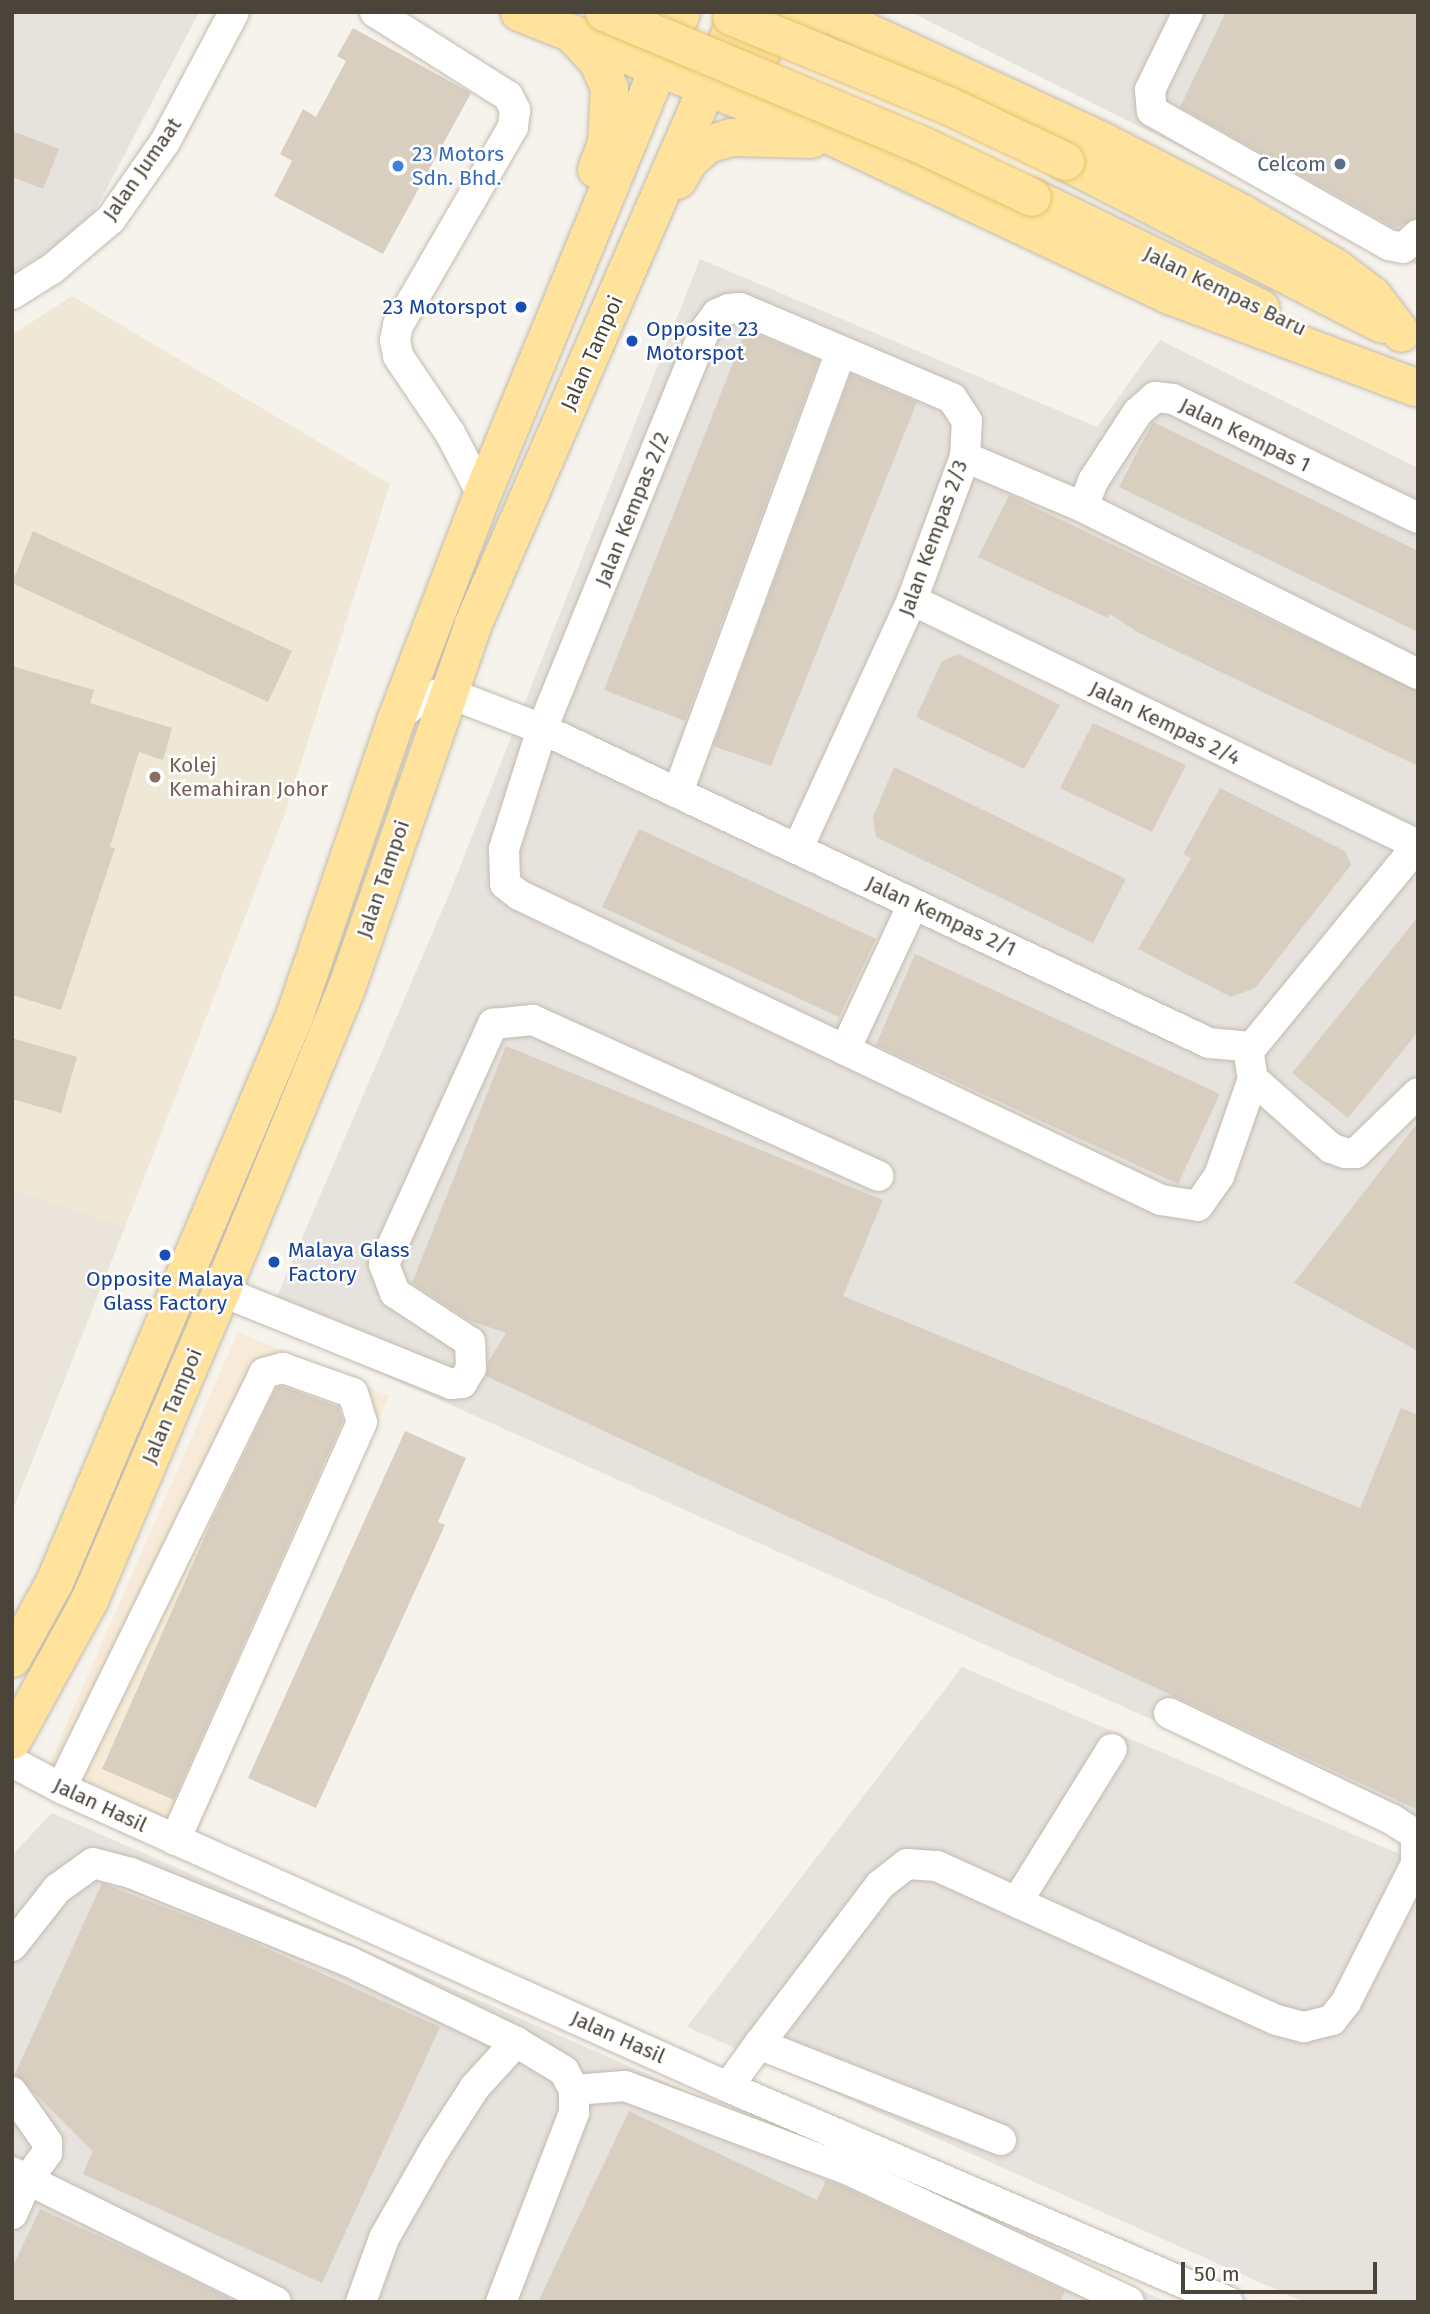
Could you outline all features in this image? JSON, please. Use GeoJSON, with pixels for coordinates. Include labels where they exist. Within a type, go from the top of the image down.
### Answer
{"type":"FeatureCollection","features":[{"type":"Feature","properties":{"kind":"main road"},"geometry":{"type":"LineString","coordinates":[[519,12],[705,89],[840,140],[1169,295],[1416,388]]}},
{"type":"Feature","properties":{"kind":"main road","name":"Jalan Kempas Baru"},"geometry":{"type":"LineString","coordinates":[[604,12],[924,146],[1416,388]]}},
{"type":"Feature","properties":{"kind":"main road"},"geometry":{"type":"LineString","coordinates":[[573,35],[606,22],[614,12]]}},
{"type":"Feature","properties":{"kind":"main road","name":"Jalan Tampoi"},"geometry":{"type":"LineString","coordinates":[[12,1658],[54,1582],[294,1016],[396,718],[482,494],[681,12]]}},
{"type":"Feature","properties":{"kind":"main road","name":"Jalan Kempas Baru"},"geometry":{"type":"LineString","coordinates":[[720,12],[945,104],[1065,161],[1409,337]]}},
{"type":"Feature","properties":{"kind":"main road","name":"Jalan Tampoi"},"geometry":{"type":"LineString","coordinates":[[12,1740],[89,1600],[222,1291],[346,988],[446,692],[739,12]]}},
{"type":"Feature","properties":{"kind":"main road"},"geometry":{"type":"LineString","coordinates":[[850,12],[895,44]]}},
{"type":"Feature","properties":{"kind":"main road"},"geometry":{"type":"LineString","coordinates":[[771,114],[758,98],[753,78],[757,58],[768,40],[785,28],[826,13],[1242,213],[1335,267],[1373,296],[1409,337]]}},
{"type":"Feature","properties":{"kind":"main road"},"geometry":{"type":"LineString","coordinates":[[528,380],[551,287],[606,143],[609,88],[598,62],[573,35]]}},
{"type":"Feature","properties":{"kind":"main road"},"geometry":{"type":"LineString","coordinates":[[617,298],[683,170],[707,144],[731,137],[840,140]]}},
{"type":"Feature","properties":{"kind":"street","name":"Jalan Jumaat"},"geometry":{"type":"LineString","coordinates":[[12,294],[52,269],[111,219],[165,142],[234,12]]}},
{"type":"Feature","properties":{"kind":"street"},"geometry":{"type":"LineString","coordinates":[[375,12],[508,96],[515,110],[513,127],[398,325],[395,340],[398,356],[437,410],[482,494]]}},
{"type":"Feature","properties":{"kind":"street"},"geometry":{"type":"LineString","coordinates":[[1188,12],[1150,90],[1152,111],[1389,246],[1403,248],[1418,235]]}},
{"type":"Feature","properties":{"kind":"street","name":"Jalan Kempas 2/3"},"geometry":{"type":"LineString","coordinates":[[740,307],[952,398],[967,421],[965,457],[912,600],[798,848]]}},
{"type":"Feature","properties":{"kind":"street","name":"Jalan Kempas 2/2"},"geometry":{"type":"LineString","coordinates":[[740,307],[717,314],[704,332],[542,729],[504,849],[505,884],[519,895],[845,1051]]}},
{"type":"Feature","properties":{"kind":"street"},"geometry":{"type":"LineString","coordinates":[[678,792],[841,351]]}},
{"type":"Feature","properties":{"kind":"street","name":"Jalan Kempas 1"},"geometry":{"type":"LineString","coordinates":[[1083,507],[1093,481],[1138,412],[1155,397],[1173,399],[1418,518]]}},
{"type":"Feature","properties":{"kind":"street"},"geometry":{"type":"LineString","coordinates":[[965,457],[1083,507],[1418,674]]}},
{"type":"Feature","properties":{"kind":"street","name":"Jalan Kempas 2/4"},"geometry":{"type":"LineString","coordinates":[[912,600],[1418,845]]}},
{"type":"Feature","properties":{"kind":"street"},"geometry":{"type":"LineString","coordinates":[[396,718],[419,701],[446,692]]}},
{"type":"Feature","properties":{"kind":"street","name":"Jalan Kempas 2/1"},"geometry":{"type":"LineString","coordinates":[[446,692],[542,729],[1209,1043],[1252,1047]]}},
{"type":"Feature","properties":{"kind":"street"},"geometry":{"type":"LineString","coordinates":[[914,904],[845,1051],[1161,1200],[1198,1206],[1219,1176],[1253,1079],[1252,1047],[1418,845]]}},
{"type":"Feature","properties":{"kind":"street"},"geometry":{"type":"LineString","coordinates":[[222,1291],[451,1384],[462,1382],[471,1368],[470,1342],[395,1293],[384,1264],[493,1024],[533,1020],[878,1176]]}},
{"type":"Feature","properties":{"kind":"street"},"geometry":{"type":"LineString","coordinates":[[1253,1079],[1331,1148],[1345,1153],[1356,1153],[1418,1093]]}},
{"type":"Feature","properties":{"kind":"street"},"geometry":{"type":"LineString","coordinates":[[61,1788],[264,1373],[283,1368],[353,1394],[360,1407],[362,1422],[175,1840]]}},
{"type":"Feature","properties":{"kind":"street"},"geometry":{"type":"LineString","coordinates":[[728,2087],[880,1885],[907,1864],[937,1866],[1277,2020],[1304,2027],[1332,2020],[1346,2002],[1416,1864],[1416,1835],[1391,1819],[1169,1713]]}},
{"type":"Feature","properties":{"kind":"street"},"geometry":{"type":"LineString","coordinates":[[1017,1902],[1112,1749]]}},
{"type":"Feature","properties":{"kind":"street","name":"Jalan Hasil"},"geometry":{"type":"LineString","coordinates":[[12,1762],[61,1788],[175,1840],[728,2087],[1228,2302]]}},
{"type":"Feature","properties":{"kind":"street"},"geometry":{"type":"LineString","coordinates":[[12,1946],[57,1889],[93,1863],[131,1873],[348,1961],[516,2042],[564,2071],[574,2090],[574,2113],[501,2302]]}},
{"type":"Feature","properties":{"kind":"street"},"geometry":{"type":"LineString","coordinates":[[361,2302],[384,2238],[435,2149],[475,2087],[516,2042]]}},
{"type":"Feature","properties":{"kind":"street"},"geometry":{"type":"LineString","coordinates":[[759,2044],[1002,2140]]}},
{"type":"Feature","properties":{"kind":"street"},"geometry":{"type":"LineString","coordinates":[[574,2090],[625,2086],[851,2171],[1096,2295],[1129,2302]]}},
{"type":"Feature","properties":{"kind":"street"},"geometry":{"type":"LineString","coordinates":[[12,2092],[47,2142],[47,2153],[19,2176],[12,2214]]}},
{"type":"Feature","properties":{"kind":"street"},"geometry":{"type":"LineString","coordinates":[[19,2176],[276,2302]]}},
{"type":"Feature","properties":{"kind":"shaded area"},"geometry":{"type":"Polygon","coordinates":[[[12,12],[199,12],[85,230],[12,273],[12,12]]]}},
{"type":"Feature","properties":{"kind":"shaded area"},"geometry":{"type":"Polygon","coordinates":[[[911,12],[1418,12],[1418,266],[911,12]]]}},
{"type":"Feature","properties":{"kind":"shaded area"},"geometry":{"type":"Polygon","coordinates":[[[700,259],[1097,427],[1160,340],[1418,468],[1418,1839],[266,1322],[450,892],[700,259]]]}},
{"type":"Feature","properties":{"kind":"shaded area","name":"Kolej Kemahiran Johor"},"geometry":{"type":"Polygon","coordinates":[[[72,296],[390,484],[284,816],[125,1227],[12,1189],[12,335],[72,296]]]}},
{"type":"Feature","properties":{"kind":"shaded area"},"geometry":{"type":"Polygon","coordinates":[[[12,1189],[125,1227],[12,1512],[12,1189]]]}},
{"type":"Feature","properties":{"kind":"shaded area"},"geometry":{"type":"Polygon","coordinates":[[[238,1332],[389,1396],[197,1834],[49,1764],[238,1332]]]}},
{"type":"Feature","properties":{"kind":"shaded area"},"geometry":{"type":"Polygon","coordinates":[[[962,1667],[1418,1862],[1418,2302],[1304,2302],[687,2027],[962,1667]]]}},
{"type":"Feature","properties":{"kind":"shaded area"},"geometry":{"type":"Polygon","coordinates":[[[52,1813],[1167,2302],[12,2302],[12,1855],[52,1813]]]}},
{"type":"Feature","properties":{"kind":"building","name":"Celcom"},"geometry":{"type":"Polygon","coordinates":[[[1226,12],[1418,12],[1418,218],[1395,228],[1180,107],[1226,12]]]}},
{"type":"Feature","properties":{"kind":"building"},"geometry":{"type":"Polygon","coordinates":[[[353,28],[471,93],[383,254],[274,196],[292,161],[280,154],[303,109],[316,117],[346,61],[337,56],[353,28]]]}},
{"type":"Feature","properties":{"kind":"building"},"geometry":{"type":"Polygon","coordinates":[[[12,131],[59,149],[43,189],[12,177],[12,131]]]}},
{"type":"Feature","properties":{"kind":"building"},"geometry":{"type":"Polygon","coordinates":[[[746,330],[819,360],[685,721],[604,690],[746,330]]]}},
{"type":"Feature","properties":{"kind":"building"},"geometry":{"type":"Polygon","coordinates":[[[851,374],[917,402],[771,766],[713,746],[851,374]]]}},
{"type":"Feature","properties":{"kind":"building"},"geometry":{"type":"Polygon","coordinates":[[[1153,422],[1418,551],[1418,632],[1119,487],[1153,422]]]}},
{"type":"Feature","properties":{"kind":"building"},"geometry":{"type":"Polygon","coordinates":[[[1009,495],[1418,691],[1418,766],[1139,633],[1110,614],[1108,618],[978,557],[1009,495]]]}},
{"type":"Feature","properties":{"kind":"building"},"geometry":{"type":"Polygon","coordinates":[[[33,531],[292,651],[268,702],[12,583],[33,531]]]}},
{"type":"Feature","properties":{"kind":"building"},"geometry":{"type":"Polygon","coordinates":[[[959,654],[1060,705],[1024,769],[916,717],[942,661],[959,654]]]}},
{"type":"Feature","properties":{"kind":"building"},"geometry":{"type":"Polygon","coordinates":[[[12,666],[94,690],[90,703],[172,728],[163,760],[139,752],[110,847],[115,848],[61,1010],[12,995],[12,666]]]}},
{"type":"Feature","properties":{"kind":"building"},"geometry":{"type":"Polygon","coordinates":[[[1093,723],[1186,765],[1152,832],[1060,788],[1093,723]]]}},
{"type":"Feature","properties":{"kind":"building"},"geometry":{"type":"Polygon","coordinates":[[[894,767],[1126,879],[1093,943],[876,837],[873,817],[894,767]]]}},
{"type":"Feature","properties":{"kind":"building"},"geometry":{"type":"Polygon","coordinates":[[[1220,788],[1345,851],[1351,865],[1255,988],[1231,997],[1138,949],[1191,858],[1183,854],[1220,788]]]}},
{"type":"Feature","properties":{"kind":"building"},"geometry":{"type":"Polygon","coordinates":[[[639,829],[876,939],[839,1017],[602,907],[639,829]]]}},
{"type":"Feature","properties":{"kind":"building"},"geometry":{"type":"Polygon","coordinates":[[[1418,917],[1418,1032],[1348,1118],[1292,1073],[1418,917]]]}},
{"type":"Feature","properties":{"kind":"building"},"geometry":{"type":"Polygon","coordinates":[[[915,954],[1220,1094],[1178,1184],[876,1045],[915,954]]]}},
{"type":"Feature","properties":{"kind":"building"},"geometry":{"type":"Polygon","coordinates":[[[12,1038],[77,1057],[61,1113],[12,1099],[12,1038]]]}},
{"type":"Feature","properties":{"kind":"building"},"geometry":{"type":"Polygon","coordinates":[[[506,1046],[883,1200],[843,1296],[1360,1508],[1401,1408],[1418,1415],[1418,1810],[486,1376],[488,1362],[506,1333],[468,1320],[412,1283],[506,1046]]]}},
{"type":"Feature","properties":{"kind":"building"},"geometry":{"type":"Polygon","coordinates":[[[1418,1122],[1418,1351],[1294,1283],[1418,1122]]]}},
{"type":"Feature","properties":{"kind":"building"},"geometry":{"type":"Polygon","coordinates":[[[282,1386],[339,1407],[343,1421],[174,1800],[102,1769],[213,1518],[276,1388],[282,1386]]]}},
{"type":"Feature","properties":{"kind":"building"},"geometry":{"type":"Polygon","coordinates":[[[405,1431],[466,1458],[438,1522],[445,1525],[316,1808],[248,1778],[405,1431]]]}},
{"type":"Feature","properties":{"kind":"building"},"geometry":{"type":"Polygon","coordinates":[[[102,1883],[239,1936],[440,2027],[322,2283],[83,2174],[93,2151],[15,2074],[102,1883]]]}},
{"type":"Feature","properties":{"kind":"building"},"geometry":{"type":"Polygon","coordinates":[[[629,2111],[817,2200],[826,2180],[844,2187],[1065,2291],[1060,2302],[538,2302],[629,2111]]]}},
{"type":"Feature","properties":{"kind":"building"},"geometry":{"type":"Polygon","coordinates":[[[40,2209],[236,2302],[12,2302],[12,2268],[40,2209]]]}},
{"type":"Feature","properties":{"kind":"place","name":"Celcom"},"geometry":{"type":"Point","coordinates":[1340,164]}},
{"type":"Feature","properties":{"kind":"place","name":"23 Motors Sdn. Bhd."},"geometry":{"type":"Point","coordinates":[398,166]}},
{"type":"Feature","properties":{"kind":"place","name":"23 Motorspot"},"geometry":{"type":"Point","coordinates":[521,307]}},
{"type":"Feature","properties":{"kind":"place","name":"Opposite 23 Motorspot"},"geometry":{"type":"Point","coordinates":[632,341]}},
{"type":"Feature","properties":{"kind":"place","name":"Kolej Kemahiran Johor"},"geometry":{"type":"Point","coordinates":[155,777]}},
{"type":"Feature","properties":{"kind":"place","name":"Opposite Malaya Glass Factory"},"geometry":{"type":"Point","coordinates":[165,1255]}},
{"type":"Feature","properties":{"kind":"place","name":"Malaya Glass Factory"},"geometry":{"type":"Point","coordinates":[274,1262]}}]}
